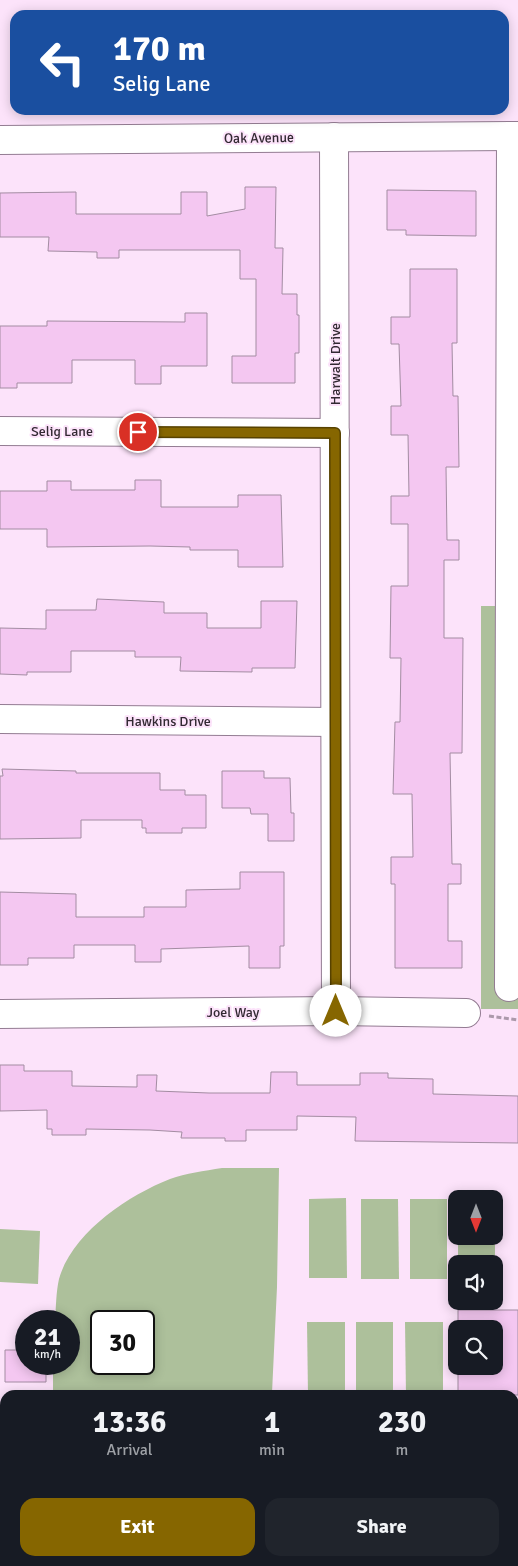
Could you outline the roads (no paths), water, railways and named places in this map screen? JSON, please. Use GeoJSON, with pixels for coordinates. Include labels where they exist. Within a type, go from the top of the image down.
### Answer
{"type":"FeatureCollection","features":[{"type":"Feature","properties":{"kind":"street","name":"Oak Avenue"},"geometry":{"type":"LineString","coordinates":[[0,140],[514,136]]}},
{"type":"Feature","properties":{"kind":"street"},"geometry":{"type":"LineString","coordinates":[[509,987],[514,136]]}},
{"type":"Feature","properties":{"kind":"street","name":"Harwalt Drive"},"geometry":{"type":"LineString","coordinates":[[334,137],[336,1011]]}},
{"type":"Feature","properties":{"kind":"street","name":"Selig Lane"},"geometry":{"type":"LineString","coordinates":[[0,431],[335,433]]}},
{"type":"Feature","properties":{"kind":"street","name":"Hawkins Drive"},"geometry":{"type":"LineString","coordinates":[[0,720],[335,722]]}},
{"type":"Feature","properties":{"kind":"street","name":"Joel Way"},"geometry":{"type":"LineString","coordinates":[[0,1014],[336,1011],[466,1013]]}}]}
